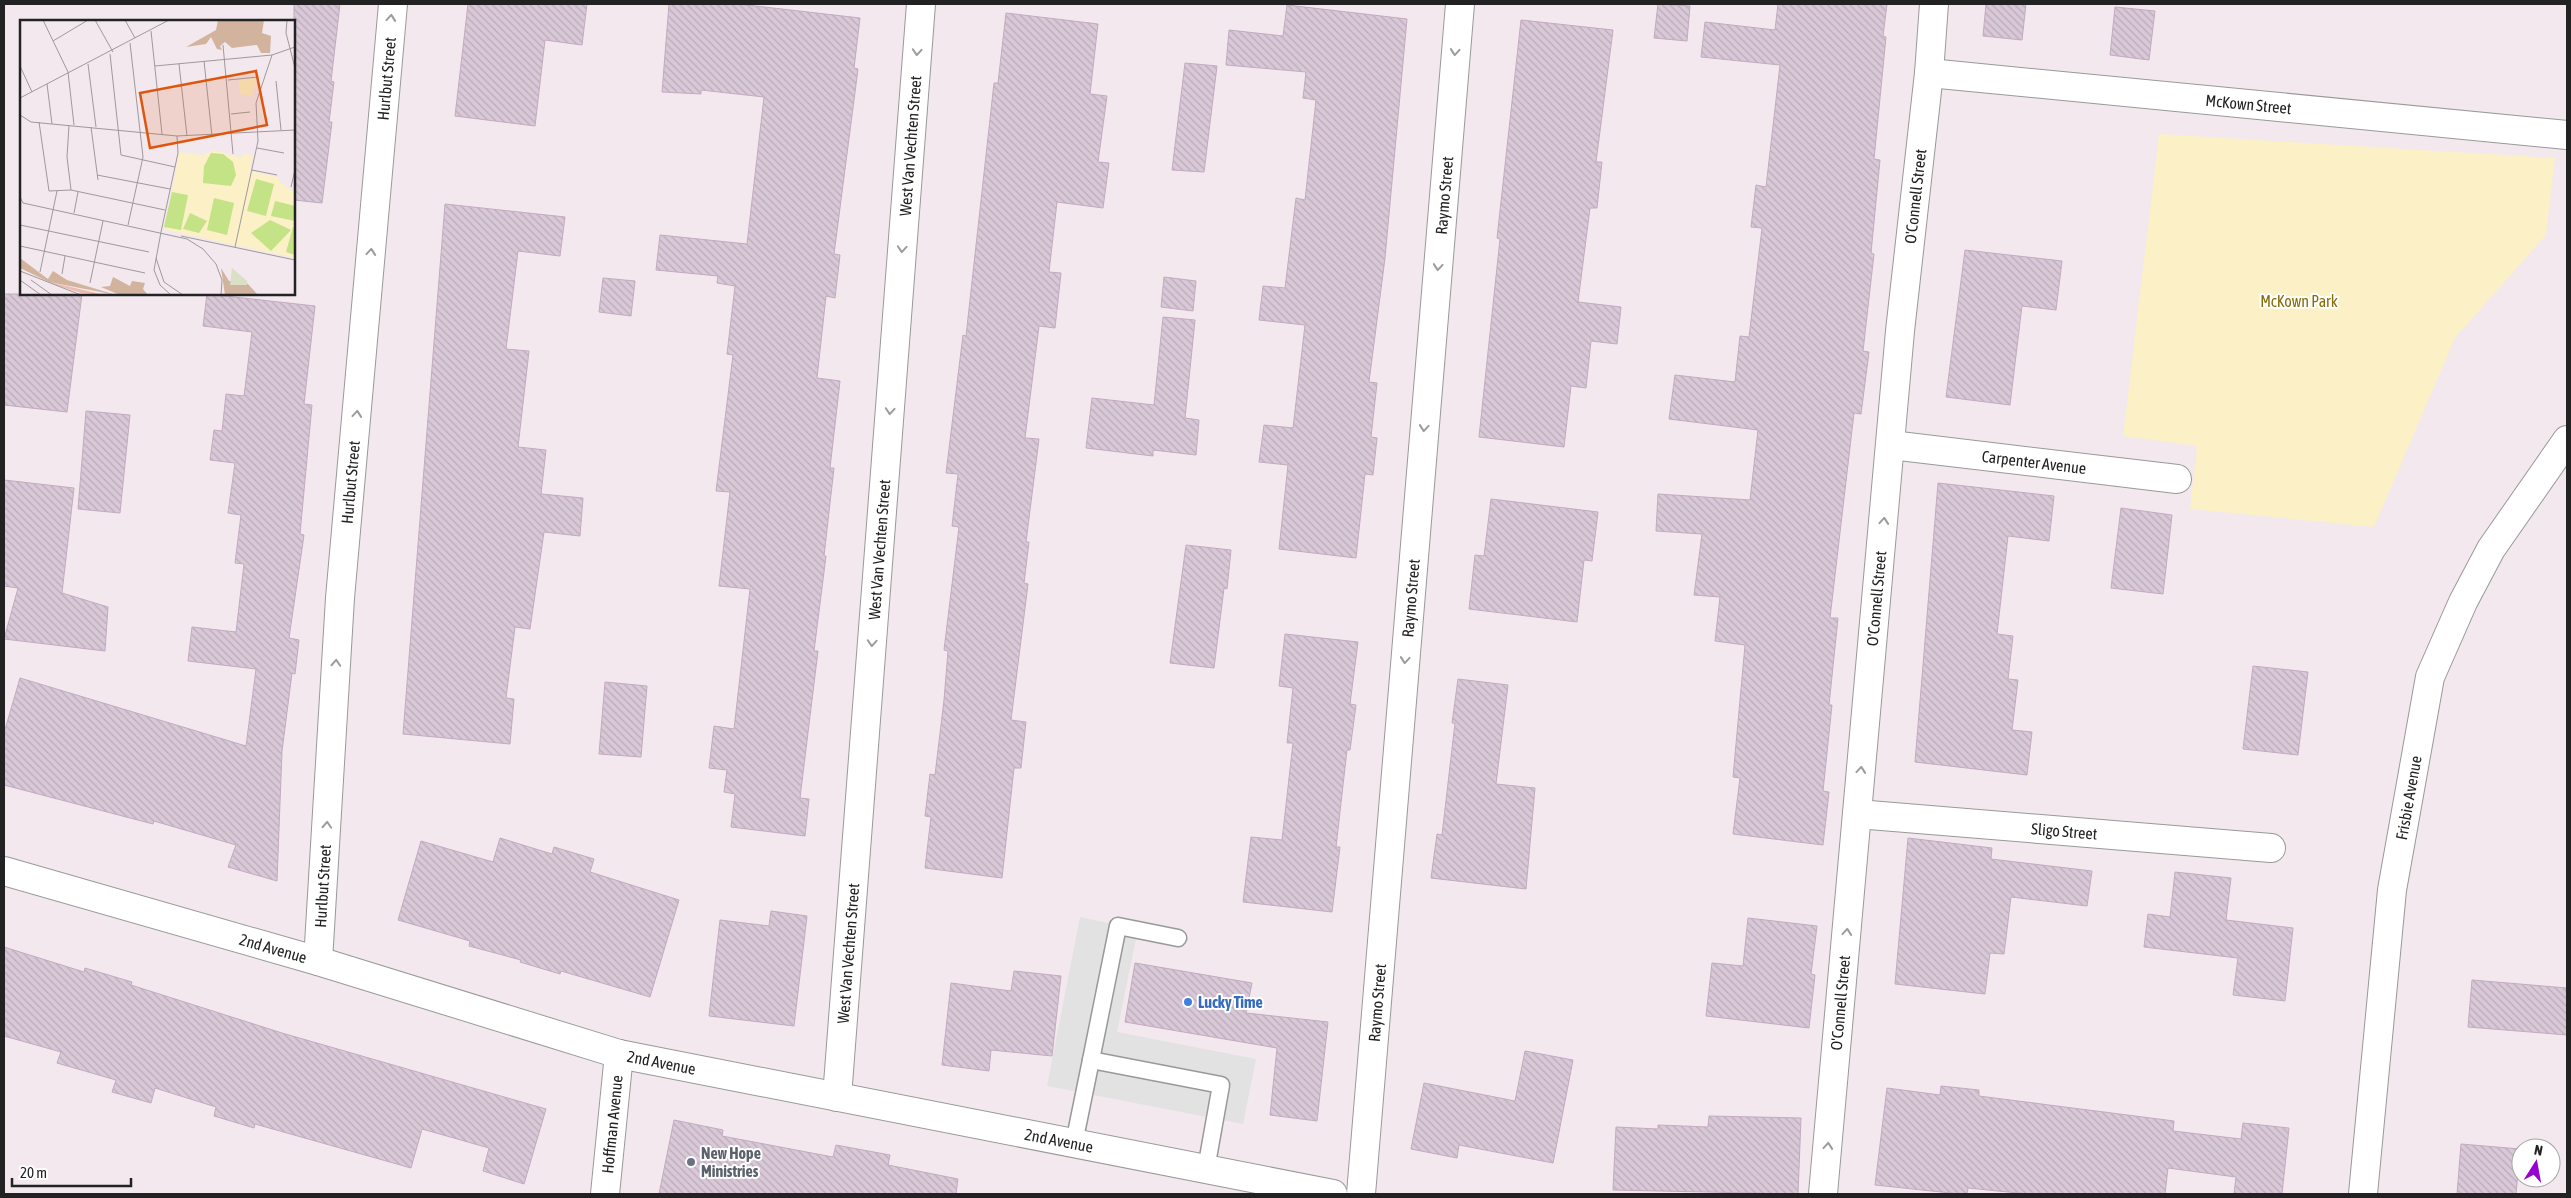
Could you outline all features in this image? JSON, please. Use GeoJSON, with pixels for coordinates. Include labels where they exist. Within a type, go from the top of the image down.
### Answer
{"type":"FeatureCollection","features":[{"type":"Feature","properties":{"kind":"street","name":"Hurlbut Street"},"geometry":{"type":"LineString","coordinates":[[318,961],[340,598],[393,4]]}},
{"type":"Feature","properties":{"kind":"street","name":"West Van Vechten Street"},"geometry":{"type":"LineString","coordinates":[[838,1097],[921,4]]}},
{"type":"Feature","properties":{"kind":"street","name":"Raymo Street"},"geometry":{"type":"LineString","coordinates":[[1361,1194],[1460,4]]}},
{"type":"Feature","properties":{"kind":"street","name":"O'Connell Street"},"geometry":{"type":"LineString","coordinates":[[1823,1194],[1900,331],[1929,74],[1934,4]]}},
{"type":"Feature","properties":{"kind":"street","name":"McKown Street"},"geometry":{"type":"LineString","coordinates":[[1929,74],[2567,135]]}},
{"type":"Feature","properties":{"kind":"street","name":"Frisbie Avenue"},"geometry":{"type":"LineString","coordinates":[[2363,1194],[2392,890],[2430,677],[2463,602],[2491,549],[2567,440]]}},
{"type":"Feature","properties":{"kind":"street","name":"Carpenter Avenue"},"geometry":{"type":"LineString","coordinates":[[1891,446],[2177,479]]}},
{"type":"Feature","properties":{"kind":"street","name":"Sligo Street"},"geometry":{"type":"LineString","coordinates":[[1857,814],[2271,848]]}},
{"type":"Feature","properties":{"kind":"street","name":"2nd Avenue"},"geometry":{"type":"LineString","coordinates":[[4,871],[318,961],[619,1054],[1333,1194]]}},
{"type":"Feature","properties":{"kind":"street","name":"Hoffman Avenue"},"geometry":{"type":"LineString","coordinates":[[605,1194],[619,1054]]}},
{"type":"Feature","properties":{"kind":"lane"},"geometry":{"type":"LineString","coordinates":[[1074,1143],[1118,926],[1178,938]]}},
{"type":"Feature","properties":{"kind":"lane"},"geometry":{"type":"LineString","coordinates":[[1091,1060],[1221,1085],[1206,1169]]}},
{"type":"Feature","properties":{"kind":"green space","name":"McKown Park"},"geometry":{"type":"Polygon","coordinates":[[[2159,134],[2555,158],[2546,235],[2455,338],[2374,527],[2190,509],[2197,446],[2123,436],[2159,134]]]}},
{"type":"Feature","properties":{"kind":"shaded area"},"geometry":{"type":"Polygon","coordinates":[[[1080,917],[1138,929],[1117,1032],[1256,1059],[1243,1124],[1047,1086],[1080,917]]]}},
{"type":"Feature","properties":{"kind":"building"},"geometry":{"type":"Polygon","coordinates":[[[294,4],[340,4],[331,81],[334,82],[329,122],[332,122],[322,203],[295,200],[294,4]]]}},
{"type":"Feature","properties":{"kind":"building"},"geometry":{"type":"Polygon","coordinates":[[[468,4],[587,4],[582,45],[545,40],[535,126],[455,116],[468,4]]]}},
{"type":"Feature","properties":{"kind":"building"},"geometry":{"type":"Polygon","coordinates":[[[669,4],[738,4],[860,18],[854,68],[858,69],[834,254],[840,255],[835,298],[826,296],[817,378],[840,381],[830,468],[834,468],[824,556],[826,556],[814,651],[818,651],[800,798],[809,799],[805,836],[731,827],[735,794],[724,792],[727,770],[709,768],[714,726],[734,729],[750,589],[719,586],[730,492],[716,491],[733,355],[727,354],[735,286],[717,283],[718,276],[656,270],[660,235],[747,244],[764,97],[701,90],[701,94],[662,92],[669,4]]]}},
{"type":"Feature","properties":{"kind":"building"},"geometry":{"type":"Polygon","coordinates":[[[1658,4],[1690,6],[1687,41],[1654,38],[1658,4]]]}},
{"type":"Feature","properties":{"kind":"building"},"geometry":{"type":"Polygon","coordinates":[[[1778,4],[1887,4],[1883,36],[1886,37],[1874,159],[1880,160],[1871,253],[1874,254],[1863,351],[1869,352],[1861,414],[1854,413],[1830,618],[1838,618],[1829,705],[1832,705],[1823,791],[1829,792],[1823,845],[1733,834],[1740,778],[1733,777],[1745,645],[1715,641],[1720,597],[1694,595],[1702,534],[1656,531],[1658,494],[1750,500],[1758,430],[1669,419],[1675,375],[1735,382],[1740,336],[1749,337],[1762,228],[1751,227],[1756,185],[1766,187],[1780,65],[1701,57],[1705,22],[1775,30],[1778,4]]]}},
{"type":"Feature","properties":{"kind":"building"},"geometry":{"type":"Polygon","coordinates":[[[1986,4],[2026,4],[2022,40],[1983,36],[1986,4]]]}},
{"type":"Feature","properties":{"kind":"building"},"geometry":{"type":"Polygon","coordinates":[[[1287,5],[1407,19],[1385,258],[1369,382],[1377,383],[1371,437],[1377,438],[1373,475],[1365,474],[1356,558],[1279,549],[1288,465],[1259,462],[1264,425],[1293,428],[1305,325],[1259,320],[1263,286],[1285,288],[1296,198],[1305,200],[1316,100],[1303,98],[1306,72],[1226,65],[1229,30],[1283,36],[1287,5]]]}},
{"type":"Feature","properties":{"kind":"building"},"geometry":{"type":"Polygon","coordinates":[[[2115,7],[2155,11],[2149,60],[2110,55],[2115,7]]]}},
{"type":"Feature","properties":{"kind":"building"},"geometry":{"type":"Polygon","coordinates":[[[1006,13],[1098,24],[1090,94],[1107,96],[1098,162],[1109,163],[1103,208],[1057,202],[1049,272],[1061,273],[1055,328],[1039,326],[1025,438],[1039,439],[1026,542],[1029,542],[1024,583],[1028,584],[1011,720],[1026,722],[1021,768],[1014,768],[1002,878],[925,868],[931,817],[925,816],[930,774],[935,775],[944,700],[948,651],[944,650],[959,527],[952,526],[958,474],[946,473],[963,335],[966,336],[994,83],[998,83],[1006,13]]]}},
{"type":"Feature","properties":{"kind":"building"},"geometry":{"type":"Polygon","coordinates":[[[1521,20],[1613,30],[1596,162],[1602,162],[1597,208],[1590,208],[1578,302],[1621,307],[1617,344],[1591,341],[1586,388],[1571,386],[1564,447],[1479,437],[1500,239],[1497,238],[1521,20]]]}},
{"type":"Feature","properties":{"kind":"building"},"geometry":{"type":"Polygon","coordinates":[[[1185,63],[1217,66],[1204,172],[1172,170],[1185,63]]]}},
{"type":"Feature","properties":{"kind":"building"},"geometry":{"type":"Polygon","coordinates":[[[445,204],[565,217],[560,256],[518,251],[506,349],[529,351],[518,447],[546,450],[541,494],[583,498],[580,536],[544,532],[530,629],[515,627],[506,698],[514,699],[510,744],[403,734],[445,204]]]}},
{"type":"Feature","properties":{"kind":"building"},"geometry":{"type":"Polygon","coordinates":[[[1965,250],[2062,261],[2056,310],[2022,306],[2010,405],[1946,397],[1965,250]]]}},
{"type":"Feature","properties":{"kind":"building"},"geometry":{"type":"Polygon","coordinates":[[[1164,277],[1196,281],[1193,311],[1161,307],[1164,277]]]}},
{"type":"Feature","properties":{"kind":"building"},"geometry":{"type":"Polygon","coordinates":[[[603,278],[635,281],[631,316],[599,312],[603,278]]]}},
{"type":"Feature","properties":{"kind":"building"},"geometry":{"type":"Polygon","coordinates":[[[4,294],[82,295],[67,412],[4,405],[4,294]]]}},
{"type":"Feature","properties":{"kind":"building"},"geometry":{"type":"Polygon","coordinates":[[[207,295],[315,306],[304,404],[312,405],[300,534],[304,535],[289,638],[299,640],[295,674],[292,673],[282,751],[277,881],[228,867],[236,845],[154,821],[153,824],[4,785],[4,733],[20,678],[246,746],[256,669],[188,661],[192,627],[236,632],[244,564],[235,563],[241,515],[228,513],[235,463],[210,460],[214,430],[222,431],[226,394],[244,396],[252,332],[203,326],[207,295]]]}},
{"type":"Feature","properties":{"kind":"building"},"geometry":{"type":"Polygon","coordinates":[[[1163,317],[1195,320],[1185,418],[1199,420],[1196,455],[1153,450],[1153,456],[1086,448],[1092,398],[1154,405],[1163,317]]]}},
{"type":"Feature","properties":{"kind":"building"},"geometry":{"type":"Polygon","coordinates":[[[86,411],[130,415],[120,513],[78,509],[86,411]]]}},
{"type":"Feature","properties":{"kind":"building"},"geometry":{"type":"Polygon","coordinates":[[[4,480],[74,488],[62,593],[108,607],[105,651],[4,639],[18,588],[4,586],[4,480]]]}},
{"type":"Feature","properties":{"kind":"building"},"geometry":{"type":"Polygon","coordinates":[[[1938,483],[2054,496],[2049,541],[2008,536],[1997,634],[2013,636],[2008,679],[2018,680],[2012,730],[2032,732],[2027,775],[1915,762],[1938,483]]]}},
{"type":"Feature","properties":{"kind":"building"},"geometry":{"type":"Polygon","coordinates":[[[1491,499],[1598,512],[1592,561],[1584,560],[1577,622],[1469,609],[1475,555],[1484,556],[1491,499]]]}},
{"type":"Feature","properties":{"kind":"building"},"geometry":{"type":"Polygon","coordinates":[[[2121,508],[2172,515],[2163,594],[2111,588],[2121,508]]]}},
{"type":"Feature","properties":{"kind":"building"},"geometry":{"type":"Polygon","coordinates":[[[1186,545],[1231,550],[1227,589],[1224,588],[1214,668],[1170,663],[1186,545]]]}},
{"type":"Feature","properties":{"kind":"building"},"geometry":{"type":"Polygon","coordinates":[[[1285,634],[1358,642],[1350,704],[1356,705],[1350,750],[1347,750],[1336,847],[1340,847],[1332,912],[1243,902],[1251,837],[1282,840],[1293,743],[1287,743],[1293,688],[1279,686],[1285,634]]]}},
{"type":"Feature","properties":{"kind":"building"},"geometry":{"type":"Polygon","coordinates":[[[2253,666],[2308,672],[2298,755],[2243,749],[2253,666]]]}},
{"type":"Feature","properties":{"kind":"building"},"geometry":{"type":"Polygon","coordinates":[[[1458,679],[1508,685],[1496,784],[1535,788],[1526,889],[1431,878],[1437,834],[1442,835],[1455,723],[1452,723],[1458,679]]]}},
{"type":"Feature","properties":{"kind":"building"},"geometry":{"type":"Polygon","coordinates":[[[605,682],[647,686],[641,757],[599,754],[605,682]]]}},
{"type":"Feature","properties":{"kind":"building"},"geometry":{"type":"Polygon","coordinates":[[[500,838],[552,854],[554,847],[594,859],[590,872],[679,900],[650,997],[561,971],[560,974],[520,962],[521,960],[469,946],[470,941],[398,920],[421,841],[493,862],[500,838]]]}},
{"type":"Feature","properties":{"kind":"building"},"geometry":{"type":"Polygon","coordinates":[[[1908,838],[1992,848],[1991,859],[2092,871],[2087,906],[2011,897],[2004,954],[1990,953],[1985,994],[1895,984],[1908,838]]]}},
{"type":"Feature","properties":{"kind":"building"},"geometry":{"type":"Polygon","coordinates":[[[2175,872],[2231,878],[2226,920],[2293,928],[2285,1001],[2233,995],[2238,958],[2144,947],[2148,914],[2170,917],[2175,872]]]}},
{"type":"Feature","properties":{"kind":"building"},"geometry":{"type":"Polygon","coordinates":[[[771,911],[807,916],[794,1026],[709,1016],[720,920],[769,926],[771,911]]]}},
{"type":"Feature","properties":{"kind":"building"},"geometry":{"type":"Polygon","coordinates":[[[1748,918],[1817,926],[1811,974],[1815,975],[1809,1028],[1706,1016],[1712,963],[1743,966],[1748,918]]]}},
{"type":"Feature","properties":{"kind":"building"},"geometry":{"type":"Polygon","coordinates":[[[4,947],[84,972],[85,968],[132,982],[131,985],[282,1033],[546,1109],[524,1184],[483,1171],[489,1148],[422,1129],[411,1168],[255,1124],[254,1128],[214,1116],[216,1107],[155,1088],[151,1103],[112,1092],[116,1080],[57,1063],[61,1052],[4,1036],[4,947]]]}},
{"type":"Feature","properties":{"kind":"building"},"geometry":{"type":"Polygon","coordinates":[[[1135,963],[1252,983],[1246,1013],[1328,1022],[1317,1121],[1270,1115],[1277,1048],[1125,1022],[1135,963]]]}},
{"type":"Feature","properties":{"kind":"building"},"geometry":{"type":"Polygon","coordinates":[[[1014,971],[1061,976],[1052,1056],[991,1050],[989,1071],[942,1065],[951,983],[1011,991],[1014,971]]]}},
{"type":"Feature","properties":{"kind":"building"},"geometry":{"type":"Polygon","coordinates":[[[2472,980],[2567,988],[2567,1035],[2468,1027],[2472,980]]]}},
{"type":"Feature","properties":{"kind":"building"},"geometry":{"type":"Polygon","coordinates":[[[1525,1051],[1573,1060],[1553,1163],[1459,1145],[1457,1158],[1411,1149],[1424,1083],[1515,1101],[1525,1051]]]}},
{"type":"Feature","properties":{"kind":"building"},"geometry":{"type":"Polygon","coordinates":[[[1941,1086],[1979,1090],[1979,1096],[2174,1121],[2173,1131],[2241,1139],[2243,1123],[2289,1128],[2282,1194],[2234,1194],[2236,1177],[2168,1168],[2165,1194],[2028,1194],[1968,1188],[1967,1194],[1960,1194],[1875,1185],[1887,1088],[1940,1095],[1941,1086]]]}},
{"type":"Feature","properties":{"kind":"building"},"geometry":{"type":"Polygon","coordinates":[[[1709,1116],[1801,1118],[1798,1194],[1613,1190],[1616,1127],[1658,1129],[1658,1125],[1708,1127],[1709,1116]]]}},
{"type":"Feature","properties":{"kind":"building"},"geometry":{"type":"Polygon","coordinates":[[[674,1120],[723,1130],[722,1136],[833,1157],[836,1145],[890,1155],[888,1165],[958,1179],[956,1194],[659,1194],[674,1120]]]}},
{"type":"Feature","properties":{"kind":"building"},"geometry":{"type":"Polygon","coordinates":[[[2461,1144],[2511,1148],[2511,1188],[2517,1188],[2516,1194],[2457,1194],[2461,1144]]]}},
{"type":"Feature","properties":{"kind":"place","name":"Lucky Time"},"geometry":{"type":"Point","coordinates":[1188,1002]}},
{"type":"Feature","properties":{"kind":"place","name":"New Hope Ministries"},"geometry":{"type":"Point","coordinates":[691,1162]}}]}
